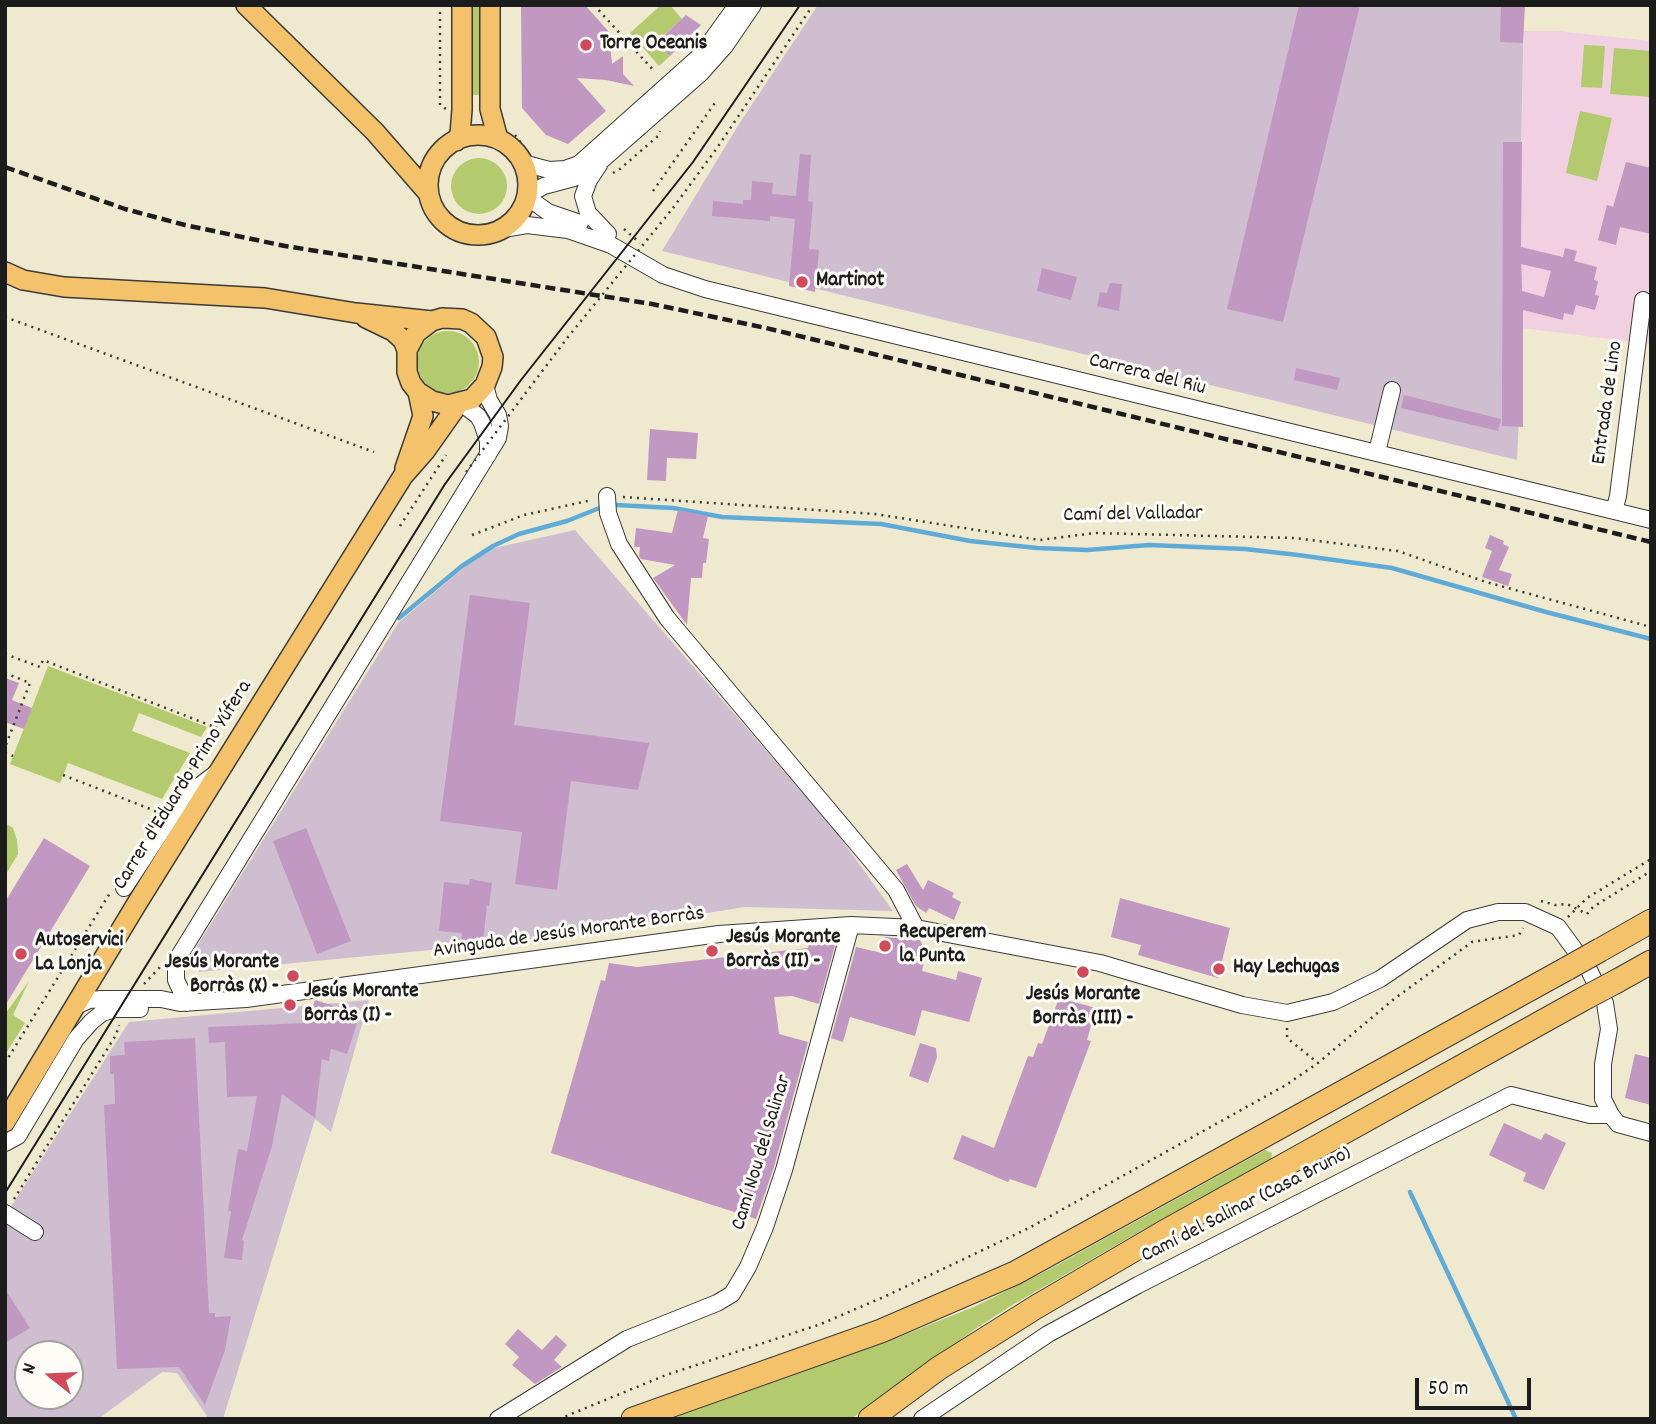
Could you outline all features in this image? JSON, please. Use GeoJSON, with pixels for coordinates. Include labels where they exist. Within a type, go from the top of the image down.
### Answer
{"type":"FeatureCollection","features":[{"type":"Feature","properties":{"kind":"highway"},"geometry":{"type":"LineString","coordinates":[[633,1419],[881,1331],[1016,1273],[1651,921]]}},
{"type":"Feature","properties":{"kind":"highway"},"geometry":{"type":"LineString","coordinates":[[870,1419],[939,1368],[1036,1307],[1166,1231],[1651,961]]}},
{"type":"Feature","properties":{"kind":"highway"},"geometry":{"type":"LineString","coordinates":[[878,1419],[939,1368]]}},
{"type":"Feature","properties":{"kind":"main road"},"geometry":{"type":"LineString","coordinates":[[246,5],[375,132],[429,194]]}},
{"type":"Feature","properties":{"kind":"main road"},"geometry":{"type":"LineString","coordinates":[[375,132],[416,157],[426,160],[438,156],[456,141],[460,134],[462,110],[462,5]]}},
{"type":"Feature","properties":{"kind":"main road"},"geometry":{"type":"LineString","coordinates":[[438,156],[430,172],[429,194],[433,206],[443,220],[456,230],[473,235],[489,234],[503,229],[516,219],[527,196],[525,156],[511,147],[490,109],[490,5]]}},
{"type":"Feature","properties":{"kind":"main road"},"geometry":{"type":"LineString","coordinates":[[456,141],[482,135],[505,135]]}},
{"type":"Feature","properties":{"kind":"main road"},"geometry":{"type":"LineString","coordinates":[[5,272],[23,279],[64,287],[265,298],[356,313],[432,321]]}},
{"type":"Feature","properties":{"kind":"main road"},"geometry":{"type":"LineString","coordinates":[[356,313],[399,336],[407,350]]}},
{"type":"Feature","properties":{"kind":"main road"},"geometry":{"type":"LineString","coordinates":[[442,318],[462,319],[480,329],[486,337],[493,357],[490,375],[485,386],[472,399],[460,403],[439,404],[418,392],[407,372],[407,350],[416,333],[432,321],[442,318]]}},
{"type":"Feature","properties":{"kind":"main road","name":"Carrer d'Eduardo Primo Yúfera"},"geometry":{"type":"LineString","coordinates":[[402,476],[423,416],[418,392]]}},
{"type":"Feature","properties":{"kind":"main road","name":"Carrer d'Eduardo Primo Yúfera"},"geometry":{"type":"LineString","coordinates":[[5,1122],[402,476],[425,451],[460,403]]}},
{"type":"Feature","properties":{"kind":"street"},"geometry":{"type":"LineString","coordinates":[[525,156],[549,170],[565,169],[579,164],[701,55],[737,5]]}},
{"type":"Feature","properties":{"kind":"street"},"geometry":{"type":"LineString","coordinates":[[615,231],[589,213],[583,196],[589,180],[606,167],[701,73],[725,46],[753,5]]}},
{"type":"Feature","properties":{"kind":"street"},"geometry":{"type":"LineString","coordinates":[[527,196],[544,186],[606,167]]}},
{"type":"Feature","properties":{"kind":"street","name":"Carrera del Riu"},"geometry":{"type":"LineString","coordinates":[[527,196],[548,212],[615,231],[663,275],[705,289],[1651,520]]}},
{"type":"Feature","properties":{"kind":"street","name":"Carrera del Riu"},"geometry":{"type":"LineString","coordinates":[[503,229],[527,225],[568,230],[642,254]]}},
{"type":"Feature","properties":{"kind":"street","name":"Entrada de Lino"},"geometry":{"type":"LineString","coordinates":[[1614,511],[1643,300]]}},
{"type":"Feature","properties":{"kind":"street"},"geometry":{"type":"LineString","coordinates":[[183,1003],[176,980],[176,961],[498,438],[498,415],[485,386]]}},
{"type":"Feature","properties":{"kind":"street"},"geometry":{"type":"LineString","coordinates":[[1377,452],[1392,390]]}},
{"type":"Feature","properties":{"kind":"street"},"geometry":{"type":"LineString","coordinates":[[460,403],[478,416],[482,423],[488,441],[487,457]]}},
{"type":"Feature","properties":{"kind":"street"},"geometry":{"type":"LineString","coordinates":[[607,496],[608,513],[619,544],[667,618],[896,890],[916,928]]}},
{"type":"Feature","properties":{"kind":"street"},"geometry":{"type":"LineString","coordinates":[[124,888],[174,812],[194,790],[222,767]]}},
{"type":"Feature","properties":{"kind":"street","name":"Avinguda de Jesús Morante Borràs"},"geometry":{"type":"LineString","coordinates":[[5,1143],[18,1136],[76,1040],[102,1013],[115,1010],[156,1009],[183,1003],[246,999],[719,934],[851,925],[916,928],[1100,963],[1242,1006],[1287,1013],[1333,1002],[1380,979],[1467,920],[1498,912],[1525,912],[1558,927],[1588,968],[1605,1003],[1609,1029],[1603,1099],[1611,1115]]}},
{"type":"Feature","properties":{"kind":"street","name":"Camí Nou del Salinar"},"geometry":{"type":"LineString","coordinates":[[498,1419],[627,1339],[717,1303],[732,1294],[765,1227],[784,1170],[851,925]]}},
{"type":"Feature","properties":{"kind":"street","name":"Avinguda de Jesús Morante Borràs"},"geometry":{"type":"LineString","coordinates":[[76,1006],[89,1000],[102,999],[160,999],[183,1003]]}},
{"type":"Feature","properties":{"kind":"street","name":"Camí del Salinar (Casa Bruno)"},"geometry":{"type":"LineString","coordinates":[[922,1419],[1048,1334],[1230,1237],[1511,1095],[1590,1115],[1611,1115]]}},
{"type":"Feature","properties":{"kind":"street"},"geometry":{"type":"LineString","coordinates":[[1611,1115],[1618,1124],[1651,1133]]}},
{"type":"Feature","properties":{"kind":"street"},"geometry":{"type":"LineString","coordinates":[[5,1213],[35,1232]]}},
{"type":"Feature","properties":{"kind":"path"},"geometry":{"type":"LineString","coordinates":[[440,5],[440,105]]}},
{"type":"Feature","properties":{"kind":"path"},"geometry":{"type":"LineString","coordinates":[[594,5],[656,72]]}},
{"type":"Feature","properties":{"kind":"path"},"geometry":{"type":"LineString","coordinates":[[466,472],[568,337],[673,208],[717,148],[813,5]]}},
{"type":"Feature","properties":{"kind":"path"},"geometry":{"type":"LineString","coordinates":[[653,191],[717,100]]}},
{"type":"Feature","properties":{"kind":"path"},"geometry":{"type":"LineString","coordinates":[[505,135],[525,156]]}},
{"type":"Feature","properties":{"kind":"path"},"geometry":{"type":"LineString","coordinates":[[615,231],[642,254]]}},
{"type":"Feature","properties":{"kind":"path"},"geometry":{"type":"LineString","coordinates":[[5,317],[374,453]]}},
{"type":"Feature","properties":{"kind":"path"},"geometry":{"type":"LineString","coordinates":[[400,526],[446,455]]}},
{"type":"Feature","properties":{"kind":"path","name":"Camí del Valladar"},"geometry":{"type":"LineString","coordinates":[[472,535],[524,515],[607,496],[875,514],[1040,540],[1108,534],[1294,538],[1398,551],[1486,582],[1651,627]]}},
{"type":"Feature","properties":{"kind":"path"},"geometry":{"type":"LineString","coordinates":[[5,654],[40,667],[43,660],[217,728]]}},
{"type":"Feature","properties":{"kind":"path"},"geometry":{"type":"LineString","coordinates":[[5,673],[30,683],[5,747]]}},
{"type":"Feature","properties":{"kind":"path"},"geometry":{"type":"LineString","coordinates":[[5,753],[13,756]]}},
{"type":"Feature","properties":{"kind":"path"},"geometry":{"type":"LineString","coordinates":[[63,775],[161,814]]}},
{"type":"Feature","properties":{"kind":"path"},"geometry":{"type":"LineString","coordinates":[[1558,927],[1587,898],[1651,859]]}},
{"type":"Feature","properties":{"kind":"path"},"geometry":{"type":"LineString","coordinates":[[559,1419],[666,1376],[821,1324],[1029,1228],[1286,1085],[1318,1063],[1394,999],[1472,942],[1519,935],[1523,930],[1528,901],[1533,898],[1555,905],[1567,904],[1587,914],[1593,907],[1651,872]]}},
{"type":"Feature","properties":{"kind":"path"},"geometry":{"type":"LineString","coordinates":[[1287,1013],[1287,1038],[1318,1063]]}},
{"type":"Feature","properties":{"kind":"path"},"geometry":{"type":"LineString","coordinates":[[5,1213],[116,1035],[119,1021]]}},
{"type":"Feature","properties":{"kind":"shaded area"},"geometry":{"type":"Polygon","coordinates":[[[818,5],[1524,5],[1520,200],[1523,328],[1517,460],[662,251],[739,124],[818,5]]]}},
{"type":"Feature","properties":{"kind":"shaded area"},"geometry":{"type":"Polygon","coordinates":[[[1524,31],[1557,31],[1651,41],[1651,344],[1522,328],[1520,200],[1524,31]]]}},
{"type":"Feature","properties":{"kind":"shaded area"},"geometry":{"type":"Polygon","coordinates":[[[575,530],[834,829],[893,911],[745,907],[537,940],[199,972],[194,951],[398,623],[485,550],[575,530]]]}},
{"type":"Feature","properties":{"kind":"shaded area"},"geometry":{"type":"Polygon","coordinates":[[[369,1000],[331,1132],[315,1119],[223,1419],[209,1419],[177,1373],[162,1372],[98,1419],[5,1419],[5,1216],[129,1022],[369,1000]]]}},
{"type":"Feature","properties":{"kind":"green space"},"geometry":{"type":"Polygon","coordinates":[[[473,5],[481,5],[481,95],[473,95],[473,5]]]}},
{"type":"Feature","properties":{"kind":"green space"},"geometry":{"type":"Polygon","coordinates":[[[661,5],[670,5],[682,19],[657,41],[670,56],[659,66],[630,33],[661,5]]]}},
{"type":"Feature","properties":{"kind":"green space"},"geometry":{"type":"Polygon","coordinates":[[[1584,45],[1605,46],[1602,88],[1581,87],[1584,45]]]}},
{"type":"Feature","properties":{"kind":"green space"},"geometry":{"type":"Polygon","coordinates":[[[1614,48],[1651,51],[1651,97],[1610,94],[1614,48]]]}},
{"type":"Feature","properties":{"kind":"green space"},"geometry":{"type":"Polygon","coordinates":[[[1580,111],[1612,118],[1597,181],[1566,173],[1580,111]]]}},
{"type":"Feature","properties":{"kind":"green space"},"geometry":{"type":"Polygon","coordinates":[[[479,158],[490,160],[499,166],[505,175],[505,197],[499,206],[490,212],[479,214],[468,212],[459,206],[453,197],[451,186],[453,175],[459,166],[468,160],[479,158]]]}},
{"type":"Feature","properties":{"kind":"green space"},"geometry":{"type":"Polygon","coordinates":[[[442,331],[454,331],[470,340],[477,350],[477,374],[470,384],[454,393],[442,393],[431,388],[422,379],[417,368],[417,356],[422,345],[431,336],[442,331]]]}},
{"type":"Feature","properties":{"kind":"green space"},"geometry":{"type":"Polygon","coordinates":[[[48,666],[207,727],[201,737],[139,713],[132,731],[190,753],[162,799],[68,763],[60,783],[10,764],[48,666]]]}},
{"type":"Feature","properties":{"kind":"green space"},"geometry":{"type":"Polygon","coordinates":[[[5,823],[13,828],[18,854],[5,876],[5,823]]]}},
{"type":"Feature","properties":{"kind":"green space"},"geometry":{"type":"Polygon","coordinates":[[[29,981],[13,1015],[25,1023],[5,1055],[5,1014],[29,981]]]}},
{"type":"Feature","properties":{"kind":"green space"},"geometry":{"type":"Polygon","coordinates":[[[1265,1150],[1272,1153],[1271,1160],[1014,1304],[851,1419],[670,1419],[889,1341],[976,1306],[1048,1270],[1265,1150]]]}},
{"type":"Feature","properties":{"kind":"building"},"geometry":{"type":"Polygon","coordinates":[[[521,5],[585,5],[609,32],[612,64],[623,56],[623,74],[634,86],[577,78],[606,111],[568,144],[546,135],[522,108],[521,5]]]}},
{"type":"Feature","properties":{"kind":"building"},"geometry":{"type":"Polygon","coordinates":[[[1299,5],[1360,5],[1283,322],[1227,309],[1299,5]]]}},
{"type":"Feature","properties":{"kind":"building"},"geometry":{"type":"Polygon","coordinates":[[[1501,5],[1525,5],[1523,43],[1500,42],[1501,5]]]}},
{"type":"Feature","properties":{"kind":"building"},"geometry":{"type":"Polygon","coordinates":[[[686,15],[701,25],[670,56],[657,42],[686,15]]]}},
{"type":"Feature","properties":{"kind":"building"},"geometry":{"type":"Polygon","coordinates":[[[1503,142],[1522,142],[1521,247],[1563,257],[1565,248],[1577,251],[1574,261],[1597,267],[1595,295],[1599,296],[1595,310],[1576,305],[1573,315],[1564,313],[1563,320],[1523,310],[1523,427],[1502,426],[1503,142]],[[1521,264],[1522,291],[1544,297],[1551,271],[1521,264]]]}},
{"type":"Feature","properties":{"kind":"building"},"geometry":{"type":"Polygon","coordinates":[[[800,154],[811,155],[808,201],[813,202],[809,249],[819,250],[815,292],[789,286],[795,219],[770,216],[770,221],[712,216],[713,201],[743,204],[743,200],[751,200],[752,181],[773,183],[772,194],[796,196],[800,154]]]}},
{"type":"Feature","properties":{"kind":"building"},"geometry":{"type":"Polygon","coordinates":[[[1626,162],[1651,168],[1651,234],[1620,227],[1616,245],[1598,240],[1607,205],[1613,207],[1626,162]]]}},
{"type":"Feature","properties":{"kind":"building"},"geometry":{"type":"Polygon","coordinates":[[[1042,268],[1077,277],[1071,300],[1037,291],[1042,268]]]}},
{"type":"Feature","properties":{"kind":"building"},"geometry":{"type":"Polygon","coordinates":[[[1110,283],[1122,284],[1119,311],[1097,306],[1100,292],[1107,293],[1110,283]]]}},
{"type":"Feature","properties":{"kind":"building"},"geometry":{"type":"Polygon","coordinates":[[[1296,368],[1340,378],[1337,390],[1294,380],[1296,368]]]}},
{"type":"Feature","properties":{"kind":"building"},"geometry":{"type":"Polygon","coordinates":[[[1404,395],[1501,419],[1498,431],[1401,408],[1404,395]]]}},
{"type":"Feature","properties":{"kind":"building"},"geometry":{"type":"Polygon","coordinates":[[[650,429],[698,433],[696,459],[667,458],[666,481],[647,480],[650,429]]]}},
{"type":"Feature","properties":{"kind":"building"},"geometry":{"type":"Polygon","coordinates":[[[678,510],[708,516],[703,538],[709,539],[706,563],[703,563],[702,578],[691,578],[687,625],[653,578],[675,565],[641,559],[640,547],[634,547],[636,528],[672,533],[678,510]]]}},
{"type":"Feature","properties":{"kind":"building"},"geometry":{"type":"Polygon","coordinates":[[[1490,535],[1504,541],[1503,544],[1509,547],[1499,570],[1512,574],[1508,586],[1482,577],[1492,551],[1485,548],[1490,535]]]}},
{"type":"Feature","properties":{"kind":"building"},"geometry":{"type":"Polygon","coordinates":[[[470,595],[530,603],[514,725],[649,743],[638,790],[571,781],[557,890],[515,884],[522,832],[440,821],[470,595]]]}},
{"type":"Feature","properties":{"kind":"building"},"geometry":{"type":"Polygon","coordinates":[[[5,678],[19,683],[12,700],[32,708],[24,729],[5,722],[5,678]]]}},
{"type":"Feature","properties":{"kind":"building"},"geometry":{"type":"Polygon","coordinates":[[[306,828],[351,941],[317,954],[273,841],[306,828]]]}},
{"type":"Feature","properties":{"kind":"building","name":"Autoservici La Lonja"},"geometry":{"type":"Polygon","coordinates":[[[44,838],[90,866],[5,1006],[5,902],[44,838]]]}},
{"type":"Feature","properties":{"kind":"building"},"geometry":{"type":"Polygon","coordinates":[[[907,864],[923,890],[928,880],[954,893],[952,897],[961,902],[954,920],[929,908],[926,913],[916,906],[896,870],[907,864]]]}},
{"type":"Feature","properties":{"kind":"building"},"geometry":{"type":"Polygon","coordinates":[[[470,879],[492,883],[489,906],[487,905],[483,942],[461,945],[462,933],[439,931],[444,882],[469,885],[470,879]]]}},
{"type":"Feature","properties":{"kind":"building"},"geometry":{"type":"Polygon","coordinates":[[[1120,898],[1230,928],[1218,978],[1138,955],[1141,945],[1111,937],[1120,898]]]}},
{"type":"Feature","properties":{"kind":"building"},"geometry":{"type":"Polygon","coordinates":[[[885,937],[920,940],[926,953],[922,971],[956,980],[958,971],[982,978],[969,1022],[922,1010],[915,1036],[850,1017],[843,1042],[831,1038],[856,947],[882,953],[885,937]]]}},
{"type":"Feature","properties":{"kind":"building"},"geometry":{"type":"Polygon","coordinates":[[[809,943],[835,945],[819,1004],[792,996],[774,997],[779,1034],[808,1042],[774,1167],[756,1219],[551,1153],[601,980],[605,981],[609,963],[637,967],[808,948],[809,943]]]}},
{"type":"Feature","properties":{"kind":"building"},"geometry":{"type":"Polygon","coordinates":[[[1059,998],[1096,1008],[1087,1040],[1091,1041],[1036,1188],[1010,1179],[1008,1182],[953,1159],[962,1135],[994,1148],[1028,1056],[1033,1057],[1038,1043],[1042,1044],[1059,998]]]}},
{"type":"Feature","properties":{"kind":"building"},"geometry":{"type":"Polygon","coordinates":[[[315,1000],[360,1014],[347,1054],[331,1049],[329,1061],[322,1059],[315,1118],[282,1094],[272,1146],[242,1240],[242,1260],[224,1258],[238,1149],[247,1151],[257,1096],[227,1097],[225,1042],[209,1043],[208,1027],[307,1023],[315,1000]]]}},
{"type":"Feature","properties":{"kind":"building"},"geometry":{"type":"Polygon","coordinates":[[[195,1038],[209,1313],[215,1313],[215,1317],[231,1316],[225,1350],[205,1405],[179,1367],[117,1369],[104,1105],[115,1104],[114,1074],[110,1074],[110,1056],[125,1055],[124,1042],[195,1038]]]}},
{"type":"Feature","properties":{"kind":"building"},"geometry":{"type":"Polygon","coordinates":[[[920,1043],[936,1048],[937,1057],[928,1083],[909,1076],[920,1043]]]}},
{"type":"Feature","properties":{"kind":"building"},"geometry":{"type":"Polygon","coordinates":[[[1635,1054],[1651,1058],[1651,1105],[1625,1098],[1635,1054]]]}},
{"type":"Feature","properties":{"kind":"building"},"geometry":{"type":"Polygon","coordinates":[[[1504,1123],[1541,1140],[1545,1133],[1566,1143],[1544,1190],[1523,1181],[1526,1173],[1489,1155],[1504,1123]]]}},
{"type":"Feature","properties":{"kind":"building"},"geometry":{"type":"Polygon","coordinates":[[[5,1289],[30,1328],[5,1343],[5,1289]]]}},
{"type":"Feature","properties":{"kind":"building"},"geometry":{"type":"Polygon","coordinates":[[[518,1329],[542,1350],[556,1335],[567,1345],[554,1360],[562,1367],[535,1384],[512,1365],[519,1357],[505,1344],[518,1329]]]}},
{"type":"Feature","properties":{"kind":"waterway"},"geometry":{"type":"LineString","coordinates":[[616,505],[673,508],[722,517],[881,524],[970,541],[1037,548],[1087,550],[1149,545],[1245,549],[1298,555],[1392,568],[1651,639]]}},
{"type":"Feature","properties":{"kind":"waterway"},"geometry":{"type":"LineString","coordinates":[[399,618],[462,566],[493,546],[519,534],[567,521],[602,507]]}},
{"type":"Feature","properties":{"kind":"waterway"},"geometry":{"type":"LineString","coordinates":[[1410,1192],[1516,1419]]}},
{"type":"Feature","properties":{"kind":"tram line"},"geometry":{"type":"LineString","coordinates":[[5,1193],[445,484],[521,380],[693,162],[800,5]]}},
{"type":"Feature","properties":{"kind":"railway"},"geometry":{"type":"LineString","coordinates":[[5,167],[125,209],[185,225],[285,246],[652,304],[766,328],[1651,542]]}},
{"type":"Feature","properties":{"kind":"place","name":"Torre Oceanis"},"geometry":{"type":"Point","coordinates":[586,45]}},
{"type":"Feature","properties":{"kind":"place","name":"Martinot"},"geometry":{"type":"Point","coordinates":[802,282]}},
{"type":"Feature","properties":{"kind":"place","name":"Recuperem la Punta"},"geometry":{"type":"Point","coordinates":[885,946]}},
{"type":"Feature","properties":{"kind":"place","name":"Jesús Morante Borràs (II) -"},"geometry":{"type":"Point","coordinates":[712,951]}},
{"type":"Feature","properties":{"kind":"place","name":"Autoservici La Lonja"},"geometry":{"type":"Point","coordinates":[21,954]}},
{"type":"Feature","properties":{"kind":"place","name":"Hay Lechugas"},"geometry":{"type":"Point","coordinates":[1219,969]}},
{"type":"Feature","properties":{"kind":"place","name":"Jesús Morante Borràs (III) -"},"geometry":{"type":"Point","coordinates":[1083,972]}},
{"type":"Feature","properties":{"kind":"place","name":"Jesús Morante Borràs (X) -"},"geometry":{"type":"Point","coordinates":[293,976]}},
{"type":"Feature","properties":{"kind":"place","name":"Jesús Morante Borràs (I) -"},"geometry":{"type":"Point","coordinates":[290,1005]}}]}
